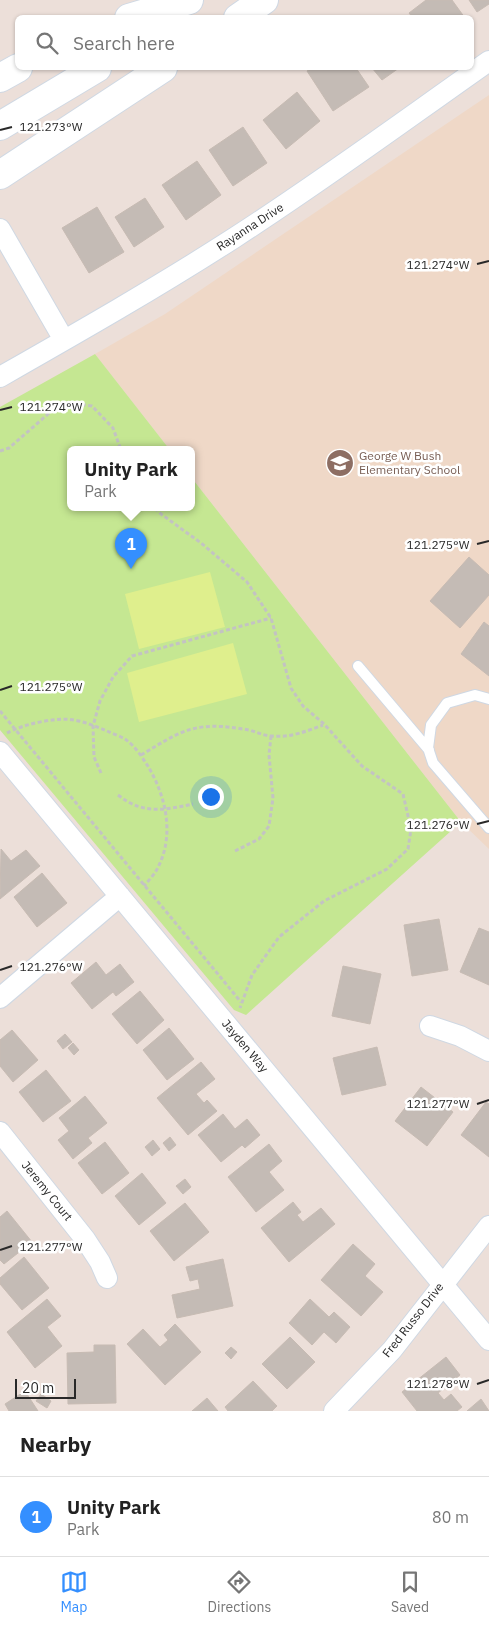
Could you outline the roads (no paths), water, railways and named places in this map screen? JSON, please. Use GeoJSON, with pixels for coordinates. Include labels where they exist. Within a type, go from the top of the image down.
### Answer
{"type":"FeatureCollection","features":[{"type":"Feature","properties":{"kind":"main road"},"geometry":{"type":"LineString","coordinates":[[139,15],[189,0]]}},
{"type":"Feature","properties":{"kind":"main road"},"geometry":{"type":"LineString","coordinates":[[180,15],[201,0]]}},
{"type":"Feature","properties":{"kind":"main road"},"geometry":{"type":"LineString","coordinates":[[242,15],[264,0]]}},
{"type":"Feature","properties":{"kind":"main road"},"geometry":{"type":"LineString","coordinates":[[0,78],[15,70]]}},
{"type":"Feature","properties":{"kind":"main road"},"geometry":{"type":"LineString","coordinates":[[0,126],[94,70]]}},
{"type":"Feature","properties":{"kind":"main road"},"geometry":{"type":"LineString","coordinates":[[0,176],[160,70]]}},
{"type":"Feature","properties":{"kind":"street","name":"Rayanna Drive"},"geometry":{"type":"LineString","coordinates":[[0,377],[134,300],[235,237],[489,61]]}},
{"type":"Feature","properties":{"kind":"street"},"geometry":{"type":"LineString","coordinates":[[0,228],[64,340]]}},
{"type":"Feature","properties":{"kind":"street","name":"Jayden Way"},"geometry":{"type":"LineString","coordinates":[[0,752],[489,1340]]}},
{"type":"Feature","properties":{"kind":"street"},"geometry":{"type":"LineString","coordinates":[[0,998],[124,901]]}},
{"type":"Feature","properties":{"kind":"street"},"geometry":{"type":"LineString","coordinates":[[430,1026],[460,1036],[489,1052]]}},
{"type":"Feature","properties":{"kind":"street","name":"Jeremy Court"},"geometry":{"type":"LineString","coordinates":[[0,1132],[85,1239],[100,1262],[107,1278]]}},
{"type":"Feature","properties":{"kind":"street","name":"Fred Russo Drive"},"geometry":{"type":"LineString","coordinates":[[334,1411],[392,1350],[489,1226]]}},
{"type":"Feature","properties":{"kind":"lane"},"geometry":{"type":"LineString","coordinates":[[358,666],[429,750]]}},
{"type":"Feature","properties":{"kind":"lane"},"geometry":{"type":"LineString","coordinates":[[489,700],[475,695],[447,703],[431,726],[429,750],[433,763],[489,828]]}},
{"type":"Feature","properties":{"kind":"place","name":"George W Bush Elementary School"},"geometry":{"type":"Point","coordinates":[340,463]}},
{"type":"Feature","properties":{"kind":"place","name":"Unity Park"},"geometry":{"type":"Point","coordinates":[131,569]}}]}
